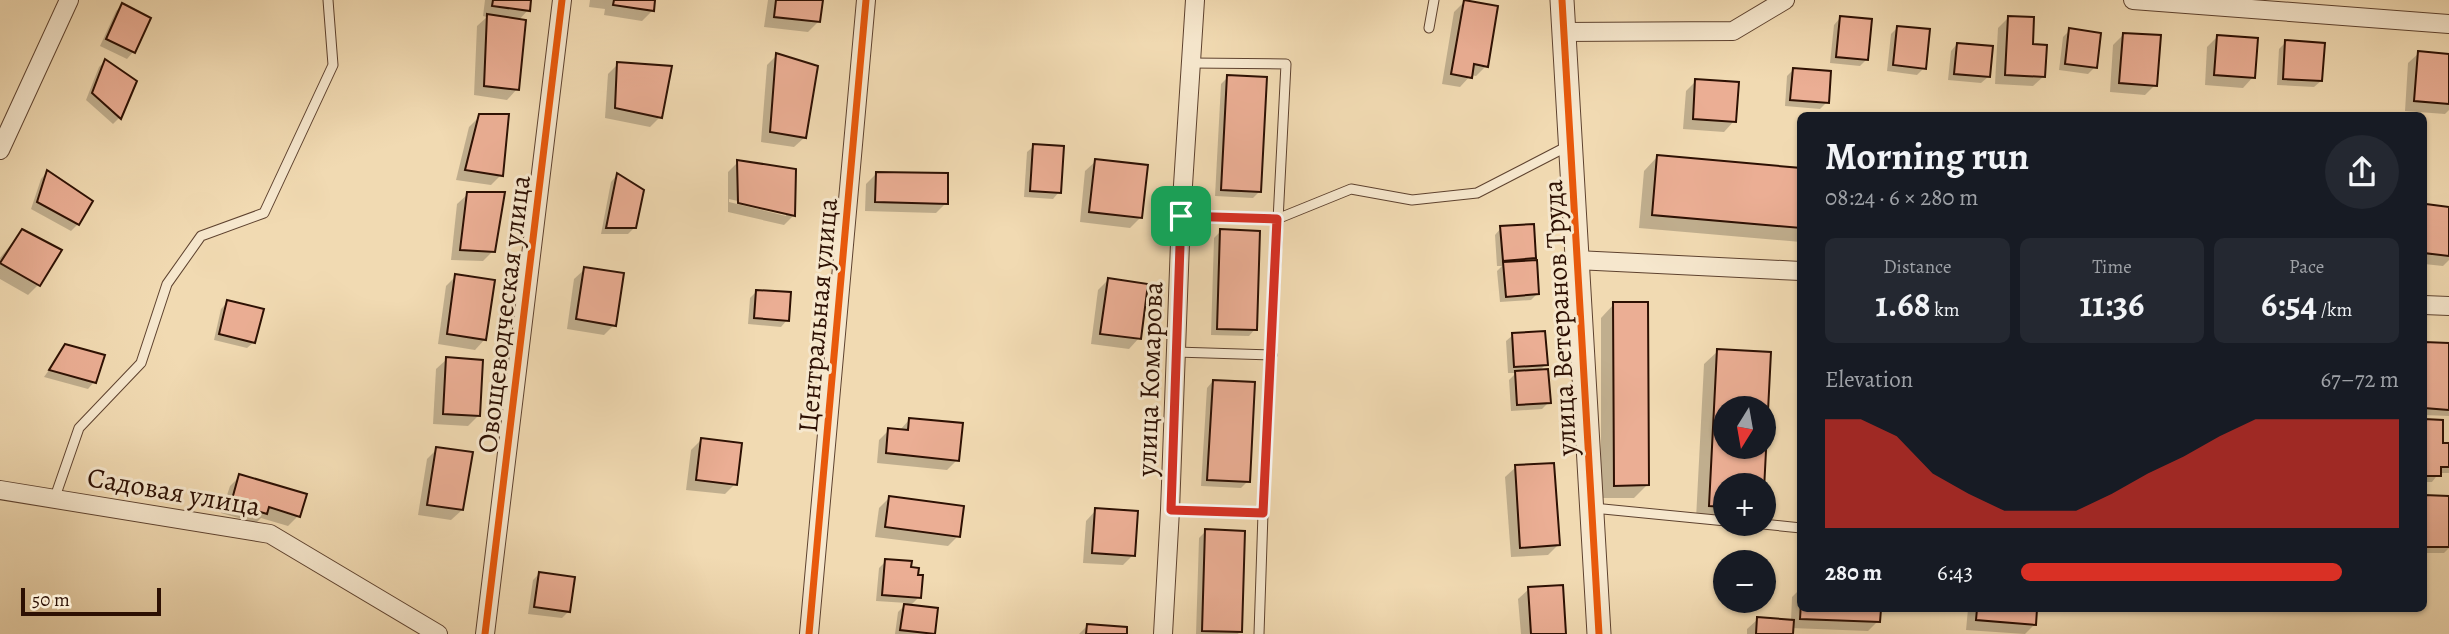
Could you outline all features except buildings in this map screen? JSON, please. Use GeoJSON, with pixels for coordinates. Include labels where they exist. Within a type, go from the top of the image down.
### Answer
{"type":"FeatureCollection","features":[{"type":"Feature","properties":{"kind":"street"},"geometry":{"type":"LineString","coordinates":[[0,150],[69,0]]}},
{"type":"Feature","properties":{"kind":"street","name":"Овощеводческая улица"},"geometry":{"type":"LineString","coordinates":[[485,634],[562,0]]}},
{"type":"Feature","properties":{"kind":"street","name":"Центральная улица"},"geometry":{"type":"LineString","coordinates":[[809,634],[866,0]]}},
{"type":"Feature","properties":{"kind":"street","name":"улица Комарова"},"geometry":{"type":"LineString","coordinates":[[1163,634],[1171,510],[1181,216],[1195,0]]}},
{"type":"Feature","properties":{"kind":"street","name":"улица Ветеранов Труда"},"geometry":{"type":"LineString","coordinates":[[1562,0],[1599,634]]}},
{"type":"Feature","properties":{"kind":"street"},"geometry":{"type":"LineString","coordinates":[[1563,32],[1733,31],[1785,0]]}},
{"type":"Feature","properties":{"kind":"street"},"geometry":{"type":"LineString","coordinates":[[2133,0],[2385,9],[2449,24]]}},
{"type":"Feature","properties":{"kind":"street"},"geometry":{"type":"LineString","coordinates":[[1577,260],[1797,271]]}},
{"type":"Feature","properties":{"kind":"street"},"geometry":{"type":"LineString","coordinates":[[2427,305],[2449,306]]}},
{"type":"Feature","properties":{"kind":"street","name":"Садовая улица"},"geometry":{"type":"LineString","coordinates":[[0,490],[270,534],[438,634]]}},
{"type":"Feature","properties":{"kind":"lane"},"geometry":{"type":"LineString","coordinates":[[55,497],[79,428],[141,363],[167,284],[201,236],[264,213],[333,65],[328,0]]}},
{"type":"Feature","properties":{"kind":"lane"},"geometry":{"type":"LineString","coordinates":[[1429,28],[1434,0]]}},
{"type":"Feature","properties":{"kind":"lane"},"geometry":{"type":"LineString","coordinates":[[1191,63],[1286,64],[1259,634]]}},
{"type":"Feature","properties":{"kind":"lane"},"geometry":{"type":"LineString","coordinates":[[1181,216],[1277,219],[1351,189],[1412,200],[1477,193],[1570,145]]}},
{"type":"Feature","properties":{"kind":"lane"},"geometry":{"type":"LineString","coordinates":[[1176,352],[1272,355]]}},
{"type":"Feature","properties":{"kind":"lane"},"geometry":{"type":"LineString","coordinates":[[1591,508],[1713,519]]}},
{"type":"Feature","properties":{"kind":"lane"},"geometry":{"type":"LineString","coordinates":[[1171,510],[1263,513]]}},
{"type":"Feature","properties":{"kind":"lane"},"geometry":{"type":"LineString","coordinates":[[1776,525],[1797,528]]}},
{"type":"Feature","properties":{"kind":"cycle path"},"geometry":{"type":"LineString","coordinates":[[485,634],[562,0]]}},
{"type":"Feature","properties":{"kind":"cycle path"},"geometry":{"type":"LineString","coordinates":[[809,634],[866,0]]}},
{"type":"Feature","properties":{"kind":"cycle path"},"geometry":{"type":"LineString","coordinates":[[1562,0],[1599,634]]}},
{"type":"Feature","properties":{"kind":"route"},"geometry":{"type":"LineString","coordinates":[[1181,216],[1277,219],[1263,513],[1171,510],[1181,216]]}}]}
